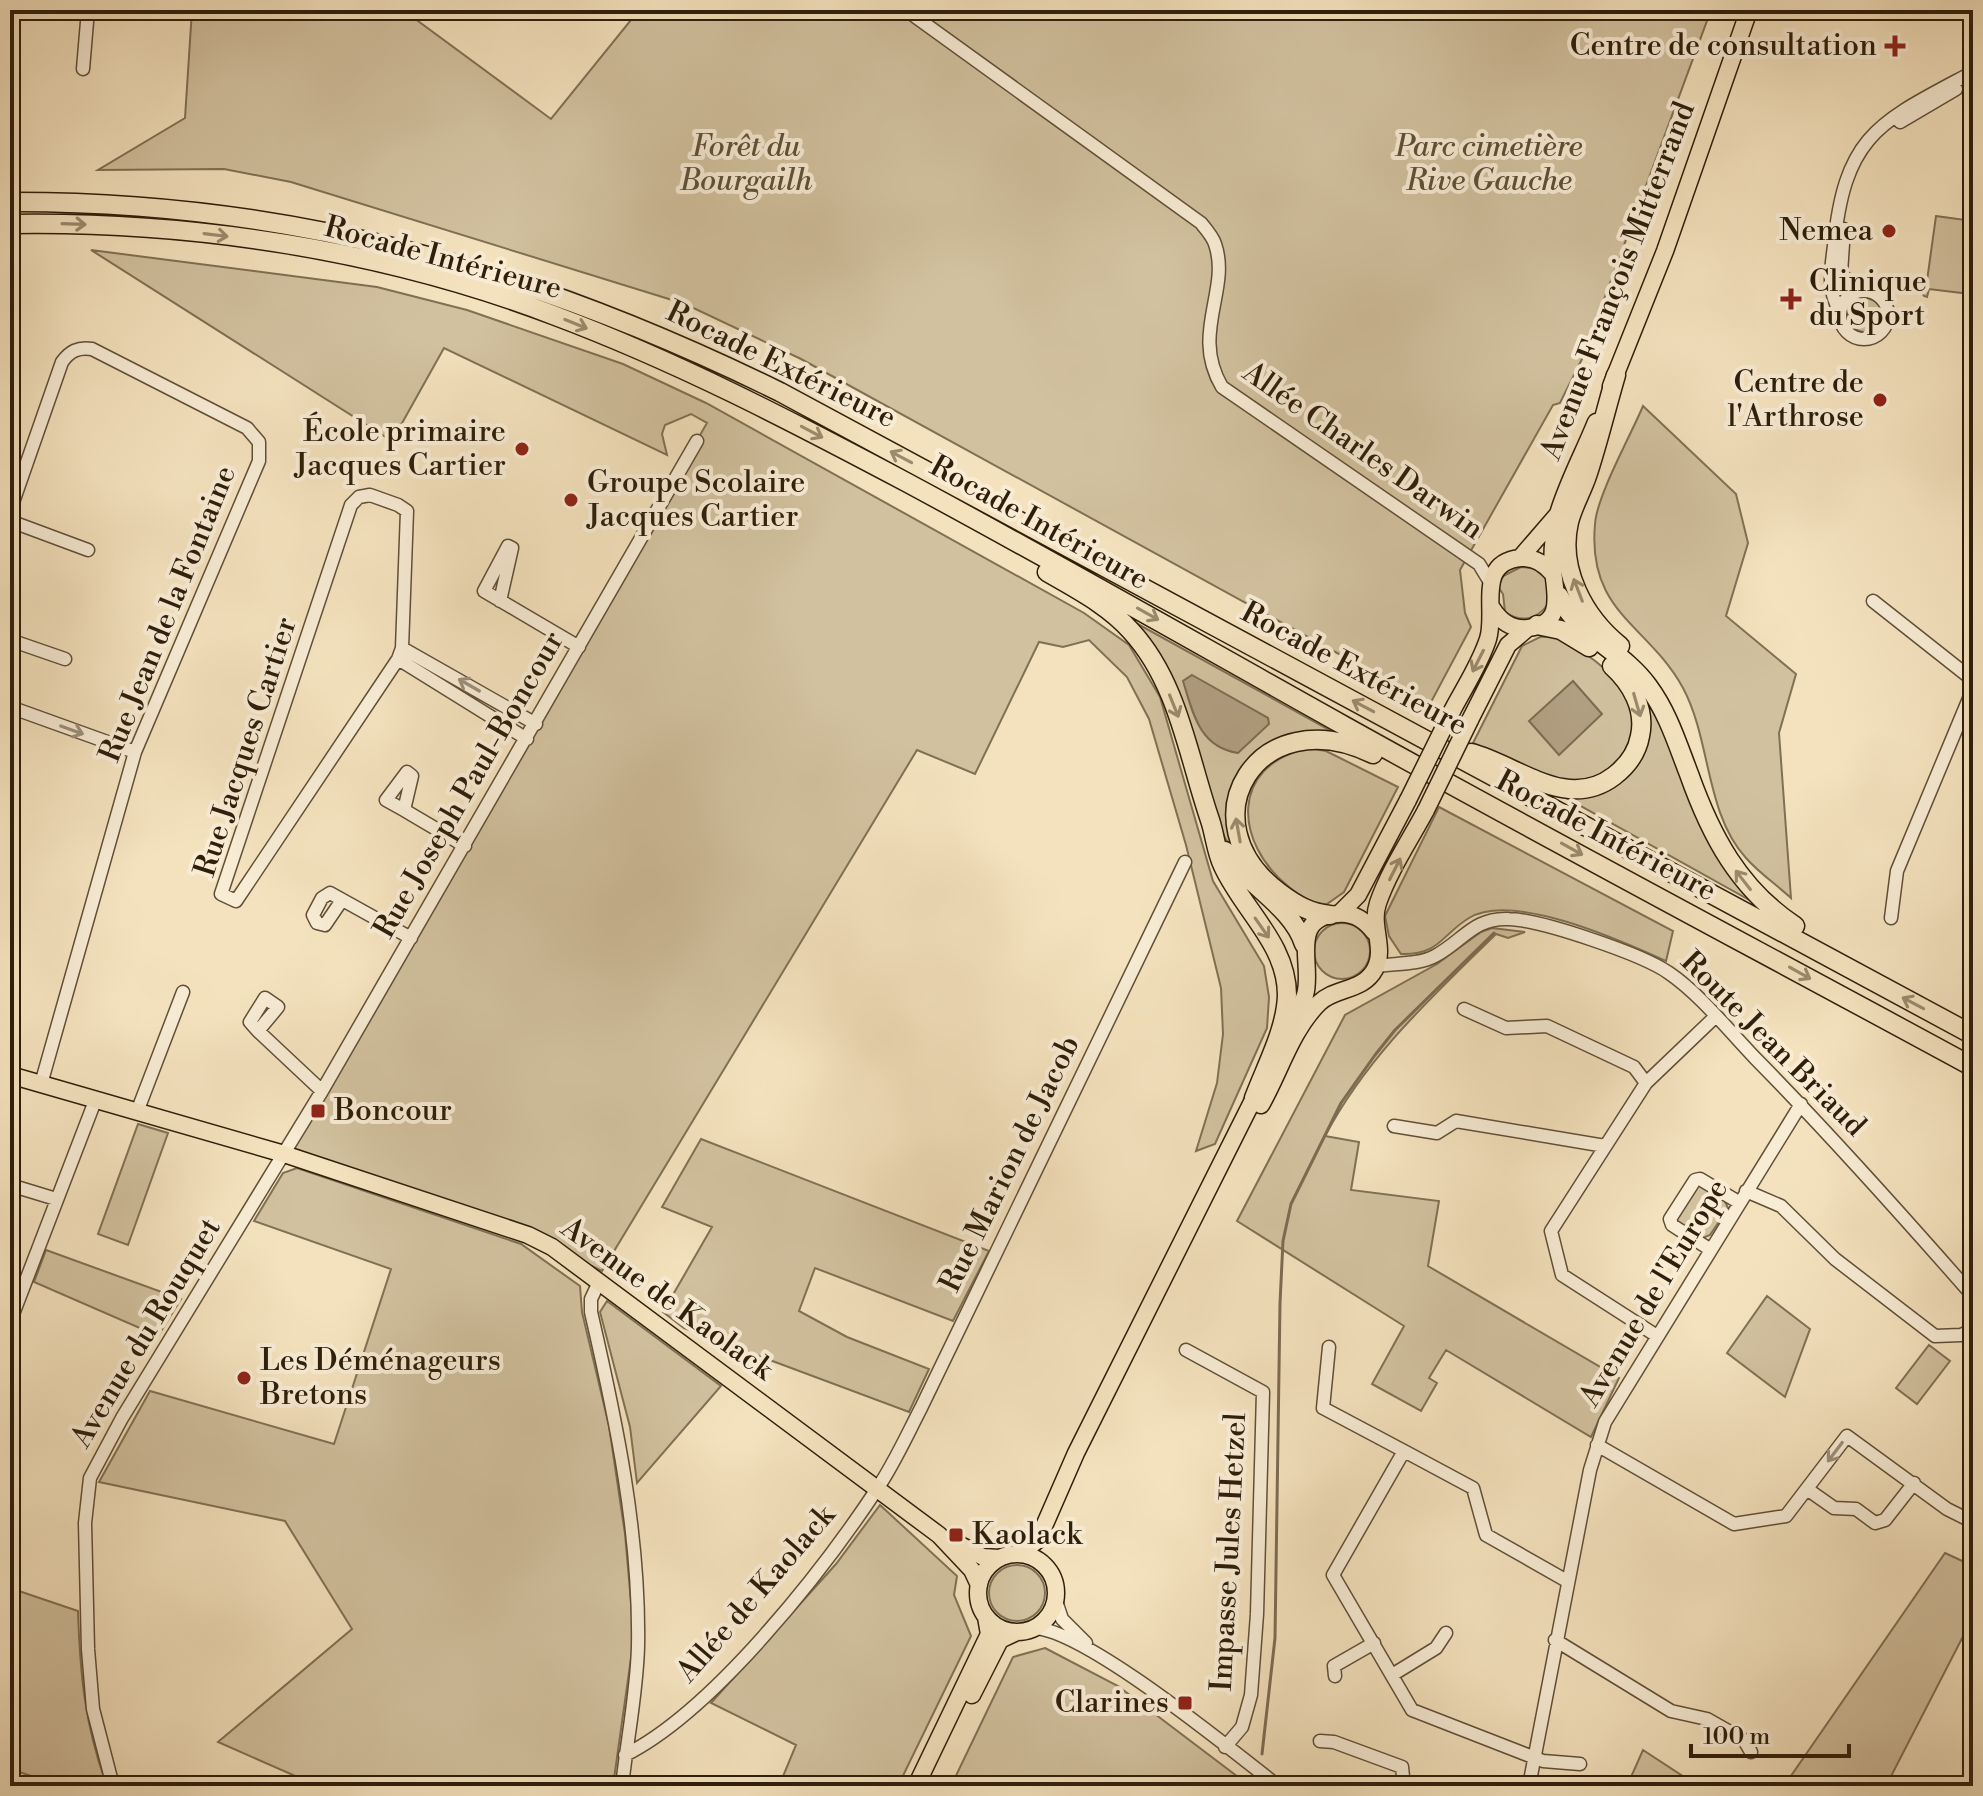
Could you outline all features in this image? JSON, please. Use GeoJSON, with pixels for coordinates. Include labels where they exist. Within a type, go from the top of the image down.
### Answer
{"type":"FeatureCollection","features":[{"type":"Feature","properties":{"kind":"highway","name":"Rocade Extérieure"},"geometry":{"type":"LineString","coordinates":[[10,202],[132,205],[292,225],[399,246],[531,284],[661,335],[780,392],[1973,1035]]}},
{"type":"Feature","properties":{"kind":"highway","name":"Rocade Intérieure"},"geometry":{"type":"LineString","coordinates":[[10,224],[138,226],[215,234],[357,258],[549,313],[653,355],[804,428],[957,510],[1973,1067]]}},
{"type":"Feature","properties":{"kind":"highway"},"geometry":{"type":"LineString","coordinates":[[1616,375],[1586,477],[1569,521],[1570,566],[1575,588],[1589,614],[1651,676],[1670,713],[1678,746]]}},
{"type":"Feature","properties":{"kind":"highway"},"geometry":{"type":"LineString","coordinates":[[957,510],[969,527],[1097,601],[1131,630],[1154,662],[1173,702],[1228,878],[1270,940],[1284,969],[1287,993],[1284,1019],[1254,1098]]}},
{"type":"Feature","properties":{"kind":"highway"},"geometry":{"type":"LineString","coordinates":[[1559,596],[1579,627],[1645,682],[1662,706],[1711,831],[1745,883],[1780,915],[1844,955],[1853,971]]}},
{"type":"Feature","properties":{"kind":"highway"},"geometry":{"type":"LineString","coordinates":[[1432,743],[1481,756],[1522,775],[1564,789],[1593,788],[1630,761],[1641,734],[1641,721],[1639,708],[1626,680],[1584,644],[1561,630],[1533,627]]}},
{"type":"Feature","properties":{"kind":"highway"},"geometry":{"type":"LineString","coordinates":[[1335,914],[1302,908],[1274,888],[1243,851],[1236,829],[1237,804],[1248,775],[1259,760],[1281,744],[1311,737],[1344,742],[1540,832]]}},
{"type":"Feature","properties":{"kind":"highway"},"geometry":{"type":"LineString","coordinates":[[1216,835],[1237,869],[1291,921],[1304,944]]}},
{"type":"Feature","properties":{"kind":"main road","name":"Avenue François Mitterrand"},"geometry":{"type":"LineString","coordinates":[[1559,596],[1553,574],[1559,513],[1665,251],[1749,10]]}},
{"type":"Feature","properties":{"kind":"main road"},"geometry":{"type":"LineString","coordinates":[[916,1786],[989,1634],[978,1597],[983,1574],[999,1558],[1021,1553],[1038,1540],[1076,1453],[1220,1171],[1304,996],[1308,969],[1304,944],[1313,926],[1335,914],[1358,895],[1408,800],[1489,637],[1492,608],[1490,582],[1501,566],[1520,558],[1559,513]]}},
{"type":"Feature","properties":{"kind":"main road"},"geometry":{"type":"LineString","coordinates":[[1520,558],[1539,561],[1553,574]]}},
{"type":"Feature","properties":{"kind":"main road"},"geometry":{"type":"LineString","coordinates":[[1374,932],[1378,902],[1508,645],[1552,614],[1559,596]]}},
{"type":"Feature","properties":{"kind":"main road"},"geometry":{"type":"LineString","coordinates":[[1492,608],[1507,624],[1533,627]]}},
{"type":"Feature","properties":{"kind":"main road"},"geometry":{"type":"LineString","coordinates":[[1220,1171],[1318,1004],[1367,980],[1376,966],[1380,949],[1374,932],[1360,918],[1335,914]]}},
{"type":"Feature","properties":{"kind":"main road"},"geometry":{"type":"LineString","coordinates":[[1308,969],[1323,985],[1344,989]]}},
{"type":"Feature","properties":{"kind":"main road","name":"Avenue de Kaolack"},"geometry":{"type":"LineString","coordinates":[[10,1075],[284,1154],[528,1235],[552,1247],[879,1487],[939,1535],[972,1570],[979,1585]]}},
{"type":"Feature","properties":{"kind":"main road"},"geometry":{"type":"LineString","coordinates":[[927,1786],[1000,1640],[1036,1628],[1052,1612],[1056,1601],[1055,1580],[1045,1553],[1065,1509],[1076,1453]]}},
{"type":"Feature","properties":{"kind":"main road","name":"Avenue de Kaolack"},"geometry":{"type":"LineString","coordinates":[[939,1535],[983,1557],[999,1558]]}},
{"type":"Feature","properties":{"kind":"main road"},"geometry":{"type":"LineString","coordinates":[[1021,1553],[1036,1558],[1048,1567]]}},
{"type":"Feature","properties":{"kind":"main road"},"geometry":{"type":"LineString","coordinates":[[986,1617],[1006,1630],[1018,1632]]}},
{"type":"Feature","properties":{"kind":"street"},"geometry":{"type":"LineString","coordinates":[[83,69],[88,10]]}},
{"type":"Feature","properties":{"kind":"street","name":"Allée Charles Darwin"},"geometry":{"type":"LineString","coordinates":[[906,10],[1201,223],[1215,244],[1217,266],[1208,353],[1222,387],[1479,564],[1490,582]]}},
{"type":"Feature","properties":{"kind":"street"},"geometry":{"type":"LineString","coordinates":[[1840,311],[1848,297],[1857,292],[1870,291],[1886,304],[1888,320],[1880,334],[1866,339],[1852,336],[1843,327],[1840,311],[1832,299],[1831,271],[1838,205],[1848,169],[1864,143],[1887,121],[1917,101],[1973,72]]}},
{"type":"Feature","properties":{"kind":"street"},"geometry":{"type":"LineString","coordinates":[[1857,292],[1841,273],[1846,203],[1856,170],[1874,143],[1899,122],[1973,81]]}},
{"type":"Feature","properties":{"kind":"street","name":"Rue Jean de la Fontaine"},"geometry":{"type":"LineString","coordinates":[[10,511],[62,362],[67,354],[82,347],[92,349],[247,428],[259,442],[259,461],[135,752],[41,1084]]}},
{"type":"Feature","properties":{"kind":"street","name":"Rue Joseph Paul-Boncour"},"geometry":{"type":"LineString","coordinates":[[284,1154],[536,724],[697,441]]}},
{"type":"Feature","properties":{"kind":"street","name":"Rue Jacques Cartier"},"geometry":{"type":"LineString","coordinates":[[370,495],[407,511],[400,653],[236,901],[221,894],[351,505],[359,497],[370,495]]}},
{"type":"Feature","properties":{"kind":"street"},"geometry":{"type":"LineString","coordinates":[[10,521],[88,550]]}},
{"type":"Feature","properties":{"kind":"street","name":"Allée Charles Darwin"},"geometry":{"type":"LineString","coordinates":[[1479,564],[1501,566]]}},
{"type":"Feature","properties":{"kind":"street"},"geometry":{"type":"LineString","coordinates":[[500,601],[579,647]]}},
{"type":"Feature","properties":{"kind":"street"},"geometry":{"type":"LineString","coordinates":[[1873,601],[1973,680]]}},
{"type":"Feature","properties":{"kind":"street"},"geometry":{"type":"LineString","coordinates":[[10,640],[65,659]]}},
{"type":"Feature","properties":{"kind":"street"},"geometry":{"type":"LineString","coordinates":[[400,653],[536,724]]}},
{"type":"Feature","properties":{"kind":"street"},"geometry":{"type":"LineString","coordinates":[[400,653],[527,739]]}},
{"type":"Feature","properties":{"kind":"street"},"geometry":{"type":"LineString","coordinates":[[1891,918],[1891,894],[1897,871],[1973,689]]}},
{"type":"Feature","properties":{"kind":"street"},"geometry":{"type":"LineString","coordinates":[[10,707],[135,752]]}},
{"type":"Feature","properties":{"kind":"street"},"geometry":{"type":"LineString","coordinates":[[404,810],[465,846]]}},
{"type":"Feature","properties":{"kind":"street"},"geometry":{"type":"LineString","coordinates":[[234,855],[241,869],[252,871],[257,868]]}},
{"type":"Feature","properties":{"kind":"street","name":"Rue Marion de Jacob"},"geometry":{"type":"LineString","coordinates":[[879,1487],[921,1408],[1185,862]]}},
{"type":"Feature","properties":{"kind":"street"},"geometry":{"type":"LineString","coordinates":[[342,900],[411,938]]}},
{"type":"Feature","properties":{"kind":"street","name":"Route Jean Briaud"},"geometry":{"type":"LineString","coordinates":[[1376,966],[1414,962],[1436,955],[1468,929],[1488,920],[1512,918],[1633,952],[1673,975],[1801,1104],[1973,1296]]}},
{"type":"Feature","properties":{"kind":"street"},"geometry":{"type":"LineString","coordinates":[[1380,949],[1400,962]]}},
{"type":"Feature","properties":{"kind":"street"},"geometry":{"type":"LineString","coordinates":[[137,1112],[183,992]]}},
{"type":"Feature","properties":{"kind":"street"},"geometry":{"type":"LineString","coordinates":[[1464,1009],[1506,1028],[1547,1026],[1634,1067],[1646,1083]]}},
{"type":"Feature","properties":{"kind":"street"},"geometry":{"type":"LineString","coordinates":[[1657,1336],[1562,1275],[1554,1255],[1551,1231],[1646,1083],[1715,1017]]}},
{"type":"Feature","properties":{"kind":"street"},"geometry":{"type":"LineString","coordinates":[[258,1031],[322,1091]]}},
{"type":"Feature","properties":{"kind":"street"},"geometry":{"type":"LineString","coordinates":[[10,1322],[95,1101]]}},
{"type":"Feature","properties":{"kind":"street","name":"Avenue de l'Europe"},"geometry":{"type":"LineString","coordinates":[[1529,1786],[1555,1640],[1597,1445],[1617,1399],[1801,1104]]}},
{"type":"Feature","properties":{"kind":"street"},"geometry":{"type":"LineString","coordinates":[[1394,1126],[1437,1133],[1456,1121],[1605,1146]]}},
{"type":"Feature","properties":{"kind":"street","name":"Avenue du Rouquet"},"geometry":{"type":"LineString","coordinates":[[113,1786],[93,1709],[88,1649],[85,1523],[90,1478],[122,1418],[284,1154]]}},
{"type":"Feature","properties":{"kind":"street"},"geometry":{"type":"LineString","coordinates":[[1711,1250],[1672,1225],[1670,1219],[1695,1180],[1700,1179],[1743,1197],[1781,1206],[1835,1259],[1935,1336],[1961,1335],[1973,1330]]}},
{"type":"Feature","properties":{"kind":"street"},"geometry":{"type":"LineString","coordinates":[[10,1185],[56,1199]]}},
{"type":"Feature","properties":{"kind":"street"},"geometry":{"type":"LineString","coordinates":[[599,1282],[591,1299],[591,1312],[617,1422],[631,1540],[638,1646],[622,1786]]}},
{"type":"Feature","properties":{"kind":"street"},"geometry":{"type":"LineString","coordinates":[[1329,1347],[1323,1408],[1473,1488],[1486,1535],[1567,1581]]}},
{"type":"Feature","properties":{"kind":"street","name":"Impasse Jules Hetzel"},"geometry":{"type":"LineString","coordinates":[[1186,1350],[1263,1392],[1257,1614],[1251,1695],[1242,1727],[1225,1747]]}},
{"type":"Feature","properties":{"kind":"street"},"geometry":{"type":"LineString","coordinates":[[1597,1445],[1734,1524],[1786,1516],[1847,1436],[1947,1509],[1973,1522]]}},
{"type":"Feature","properties":{"kind":"street"},"geometry":{"type":"LineString","coordinates":[[1404,1451],[1333,1575],[1412,1710],[1535,1755],[1543,1761],[1580,1764]]}},
{"type":"Feature","properties":{"kind":"street"},"geometry":{"type":"LineString","coordinates":[[1807,1489],[1834,1508],[1856,1509],[1875,1523],[1885,1520],[1914,1483]]}},
{"type":"Feature","properties":{"kind":"street","name":"Allée de Kaolack"},"geometry":{"type":"LineString","coordinates":[[625,1755],[649,1744],[716,1686],[799,1594],[879,1487]]}},
{"type":"Feature","properties":{"kind":"street"},"geometry":{"type":"LineString","coordinates":[[1056,1601],[1062,1619],[1094,1651],[1278,1786]]}},
{"type":"Feature","properties":{"kind":"street"},"geometry":{"type":"LineString","coordinates":[[1036,1628],[1053,1631],[1094,1651]]}},
{"type":"Feature","properties":{"kind":"street"},"geometry":{"type":"LineString","coordinates":[[1392,1675],[1436,1648],[1446,1633]]}},
{"type":"Feature","properties":{"kind":"street"},"geometry":{"type":"LineString","coordinates":[[1555,1640],[1671,1711],[1707,1719],[1744,1740],[1751,1752]]}},
{"type":"Feature","properties":{"kind":"street"},"geometry":{"type":"LineString","coordinates":[[1335,1676],[1334,1666],[1374,1643]]}},
{"type":"Feature","properties":{"kind":"street"},"geometry":{"type":"LineString","coordinates":[[1320,1741],[1334,1742],[1402,1767],[1404,1786]]}},
{"type":"Feature","properties":{"kind":"green space"},"geometry":{"type":"Polygon","coordinates":[[[192,10],[403,10],[551,119],[639,10],[1711,10],[1582,359],[1560,403],[1553,405],[1460,570],[1465,613],[1471,627],[1430,704],[801,359],[685,304],[291,182],[224,169],[98,170],[185,118],[192,10]]]}},
{"type":"Feature","properties":{"kind":"green space"},"geometry":{"type":"Polygon","coordinates":[[[1936,216],[1973,221],[1973,301],[1970,294],[1929,289],[1927,297],[1918,287],[1926,288],[1936,216]]]}},
{"type":"Feature","properties":{"kind":"green space"},"geometry":{"type":"Polygon","coordinates":[[[91,250],[377,287],[467,310],[623,364],[706,403],[1084,613],[1129,645],[1160,697],[1213,881],[1264,966],[1269,997],[1267,1028],[1215,1144],[1196,1151],[1217,1083],[1223,1034],[1221,988],[1186,845],[1149,719],[1127,677],[1089,640],[1063,647],[1039,642],[975,774],[917,750],[602,1271],[552,1247],[284,1154],[707,423],[691,414],[665,425],[662,434],[667,455],[444,348],[392,441],[91,250]]]}},
{"type":"Feature","properties":{"kind":"green space"},"geometry":{"type":"Polygon","coordinates":[[[1865,298],[1877,303],[1882,315],[1877,327],[1865,332],[1853,327],[1848,315],[1853,303],[1865,298]]]}},
{"type":"Feature","properties":{"kind":"green space"},"geometry":{"type":"Polygon","coordinates":[[[1643,406],[1736,494],[1748,543],[1726,616],[1796,674],[1779,733],[1791,898],[1746,858],[1733,840],[1715,798],[1699,730],[1683,688],[1669,666],[1610,598],[1600,578],[1595,554],[1597,512],[1643,406]]]}},
{"type":"Feature","properties":{"kind":"green space"},"geometry":{"type":"Polygon","coordinates":[[[1521,567],[1533,568],[1548,580],[1548,604],[1539,614],[1523,619],[1505,612],[1503,594],[1498,587],[1503,576],[1521,567]]]}},
{"type":"Feature","properties":{"kind":"green space"},"geometry":{"type":"Polygon","coordinates":[[[1136,623],[1335,733],[1304,733],[1280,739],[1259,754],[1239,777],[1244,869],[1225,838],[1136,623]]]}},
{"type":"Feature","properties":{"kind":"green space"},"geometry":{"type":"Polygon","coordinates":[[[1552,636],[1604,668],[1618,683],[1633,717],[1631,736],[1622,755],[1600,776],[1589,781],[1555,781],[1512,764],[1473,743],[1522,646],[1540,637],[1552,636]]]}},
{"type":"Feature","properties":{"kind":"green space"},"geometry":{"type":"Polygon","coordinates":[[[1639,683],[1753,902],[1563,796],[1634,766],[1639,683]]]}},
{"type":"Feature","properties":{"kind":"green space"},"geometry":{"type":"Polygon","coordinates":[[[1308,748],[1326,751],[1398,787],[1344,892],[1327,904],[1302,897],[1289,887],[1271,869],[1258,849],[1250,828],[1248,808],[1253,788],[1264,771],[1282,757],[1308,748]]]}},
{"type":"Feature","properties":{"kind":"green space"},"geometry":{"type":"Polygon","coordinates":[[[1439,807],[1673,931],[1666,961],[1568,922],[1512,911],[1488,911],[1469,918],[1432,948],[1401,954],[1389,936],[1385,916],[1439,807]]]}},
{"type":"Feature","properties":{"kind":"green space"},"geometry":{"type":"Polygon","coordinates":[[[1342,923],[1362,931],[1370,951],[1362,971],[1342,979],[1322,971],[1314,951],[1322,931],[1342,923]]]}},
{"type":"Feature","properties":{"kind":"green space"},"geometry":{"type":"Polygon","coordinates":[[[1492,928],[1525,932],[1508,938],[1496,934],[1425,1004],[1361,1079],[1325,1136],[1359,1142],[1351,1190],[1439,1201],[1428,1266],[1619,1378],[1591,1437],[1446,1350],[1429,1378],[1437,1383],[1421,1411],[1372,1384],[1404,1326],[1237,1221],[1345,1015],[1437,964],[1481,932],[1492,928]]]}},
{"type":"Feature","properties":{"kind":"green space"},"geometry":{"type":"Polygon","coordinates":[[[138,1124],[168,1133],[128,1245],[98,1234],[138,1124]]]}},
{"type":"Feature","properties":{"kind":"green space"},"geometry":{"type":"Polygon","coordinates":[[[701,1139],[989,1251],[953,1321],[815,1268],[799,1311],[847,1337],[929,1369],[909,1412],[684,1328],[663,1312],[712,1227],[662,1207],[701,1139]]]}},
{"type":"Feature","properties":{"kind":"green space"},"geometry":{"type":"Polygon","coordinates":[[[297,1168],[521,1244],[580,1286],[582,1312],[609,1426],[625,1534],[634,1637],[613,1786],[318,1786],[218,1742],[352,1629],[285,1521],[99,1482],[150,1391],[334,1444],[391,1269],[254,1221],[283,1173],[297,1168]]]}},
{"type":"Feature","properties":{"kind":"green space"},"geometry":{"type":"Polygon","coordinates":[[[1701,1184],[1724,1199],[1728,1208],[1710,1235],[1703,1238],[1676,1222],[1675,1218],[1697,1185],[1701,1184]]]}},
{"type":"Feature","properties":{"kind":"green space"},"geometry":{"type":"Polygon","coordinates":[[[46,1250],[181,1299],[158,1336],[34,1282],[46,1250]]]}},
{"type":"Feature","properties":{"kind":"green space"},"geometry":{"type":"Polygon","coordinates":[[[1767,1296],[1810,1329],[1785,1397],[1727,1353],[1767,1296]]]}},
{"type":"Feature","properties":{"kind":"green space"},"geometry":{"type":"Polygon","coordinates":[[[607,1301],[721,1386],[637,1483],[630,1427],[600,1312],[607,1301]]]}},
{"type":"Feature","properties":{"kind":"green space"},"geometry":{"type":"Polygon","coordinates":[[[1929,1345],[1950,1361],[1917,1404],[1896,1388],[1929,1345]]]}},
{"type":"Feature","properties":{"kind":"green space"},"geometry":{"type":"Polygon","coordinates":[[[880,1505],[957,1576],[954,1595],[971,1636],[898,1786],[779,1786],[796,1745],[711,1703],[836,1564],[880,1505]]]}},
{"type":"Feature","properties":{"kind":"green space"},"geometry":{"type":"Polygon","coordinates":[[[1945,1553],[1973,1566],[1973,1617],[1886,1786],[1784,1786],[1945,1553]]]}},
{"type":"Feature","properties":{"kind":"green space"},"geometry":{"type":"Polygon","coordinates":[[[1017,1565],[1037,1573],[1045,1593],[1037,1613],[1017,1621],[997,1613],[989,1593],[997,1573],[1017,1565]]]}},
{"type":"Feature","properties":{"kind":"green space"},"geometry":{"type":"Polygon","coordinates":[[[10,1588],[78,1611],[85,1700],[93,1742],[107,1786],[62,1786],[10,1769],[10,1588]]]}},
{"type":"Feature","properties":{"kind":"green space"},"geometry":{"type":"Polygon","coordinates":[[[1045,1648],[1118,1686],[1250,1786],[951,1786],[1013,1657],[1045,1648]]]}},
{"type":"Feature","properties":{"kind":"green space"},"geometry":{"type":"Polygon","coordinates":[[[1643,1750],[1698,1786],[1627,1786],[1643,1750]]]}},
{"type":"Feature","properties":{"kind":"shaded area"},"geometry":{"type":"Polygon","coordinates":[[[1192,675],[1268,718],[1269,724],[1238,753],[1214,744],[1200,727],[1190,705],[1183,681],[1192,675]]]}},
{"type":"Feature","properties":{"kind":"shaded area"},"geometry":{"type":"Polygon","coordinates":[[[1573,681],[1602,714],[1559,755],[1529,721],[1573,681]]]}},
{"type":"Feature","properties":{"kind":"waterway"},"geometry":{"type":"LineString","coordinates":[[1262,1754],[1275,1638],[1280,1303],[1283,1241],[1291,1204],[1341,1103],[1375,1055],[1395,1030],[1494,933]]}},
{"type":"Feature","properties":{"kind":"place","name":"Centre de consultation"},"geometry":{"type":"Point","coordinates":[1895,46]}},
{"type":"Feature","properties":{"kind":"place","name":"Nemea"},"geometry":{"type":"Point","coordinates":[1889,231]}},
{"type":"Feature","properties":{"kind":"place","name":"Clinique du Sport"},"geometry":{"type":"Point","coordinates":[1791,299]}},
{"type":"Feature","properties":{"kind":"place","name":"Centre de l'Arthrose"},"geometry":{"type":"Point","coordinates":[1880,400]}},
{"type":"Feature","properties":{"kind":"place","name":"École primaire Jacques Cartier"},"geometry":{"type":"Point","coordinates":[522,449]}},
{"type":"Feature","properties":{"kind":"place","name":"Groupe Scolaire Jacques Cartier"},"geometry":{"type":"Point","coordinates":[571,500]}},
{"type":"Feature","properties":{"kind":"place","name":"Boncour"},"geometry":{"type":"Point","coordinates":[318,1111]}},
{"type":"Feature","properties":{"kind":"place","name":"Les Déménageurs Bretons"},"geometry":{"type":"Point","coordinates":[244,1378]}},
{"type":"Feature","properties":{"kind":"place","name":"Kaolack"},"geometry":{"type":"Point","coordinates":[956,1535]}},
{"type":"Feature","properties":{"kind":"place","name":"Clarines"},"geometry":{"type":"Point","coordinates":[1185,1703]}},
{"type":"Feature","properties":{"kind":"park label","name":"Forêt du Bourgailh"},"geometry":{"type":"Point","coordinates":[746,164]}},
{"type":"Feature","properties":{"kind":"park label","name":"Parc cimetière Rive Gauche"},"geometry":{"type":"Point","coordinates":[1489,164]}}]}
